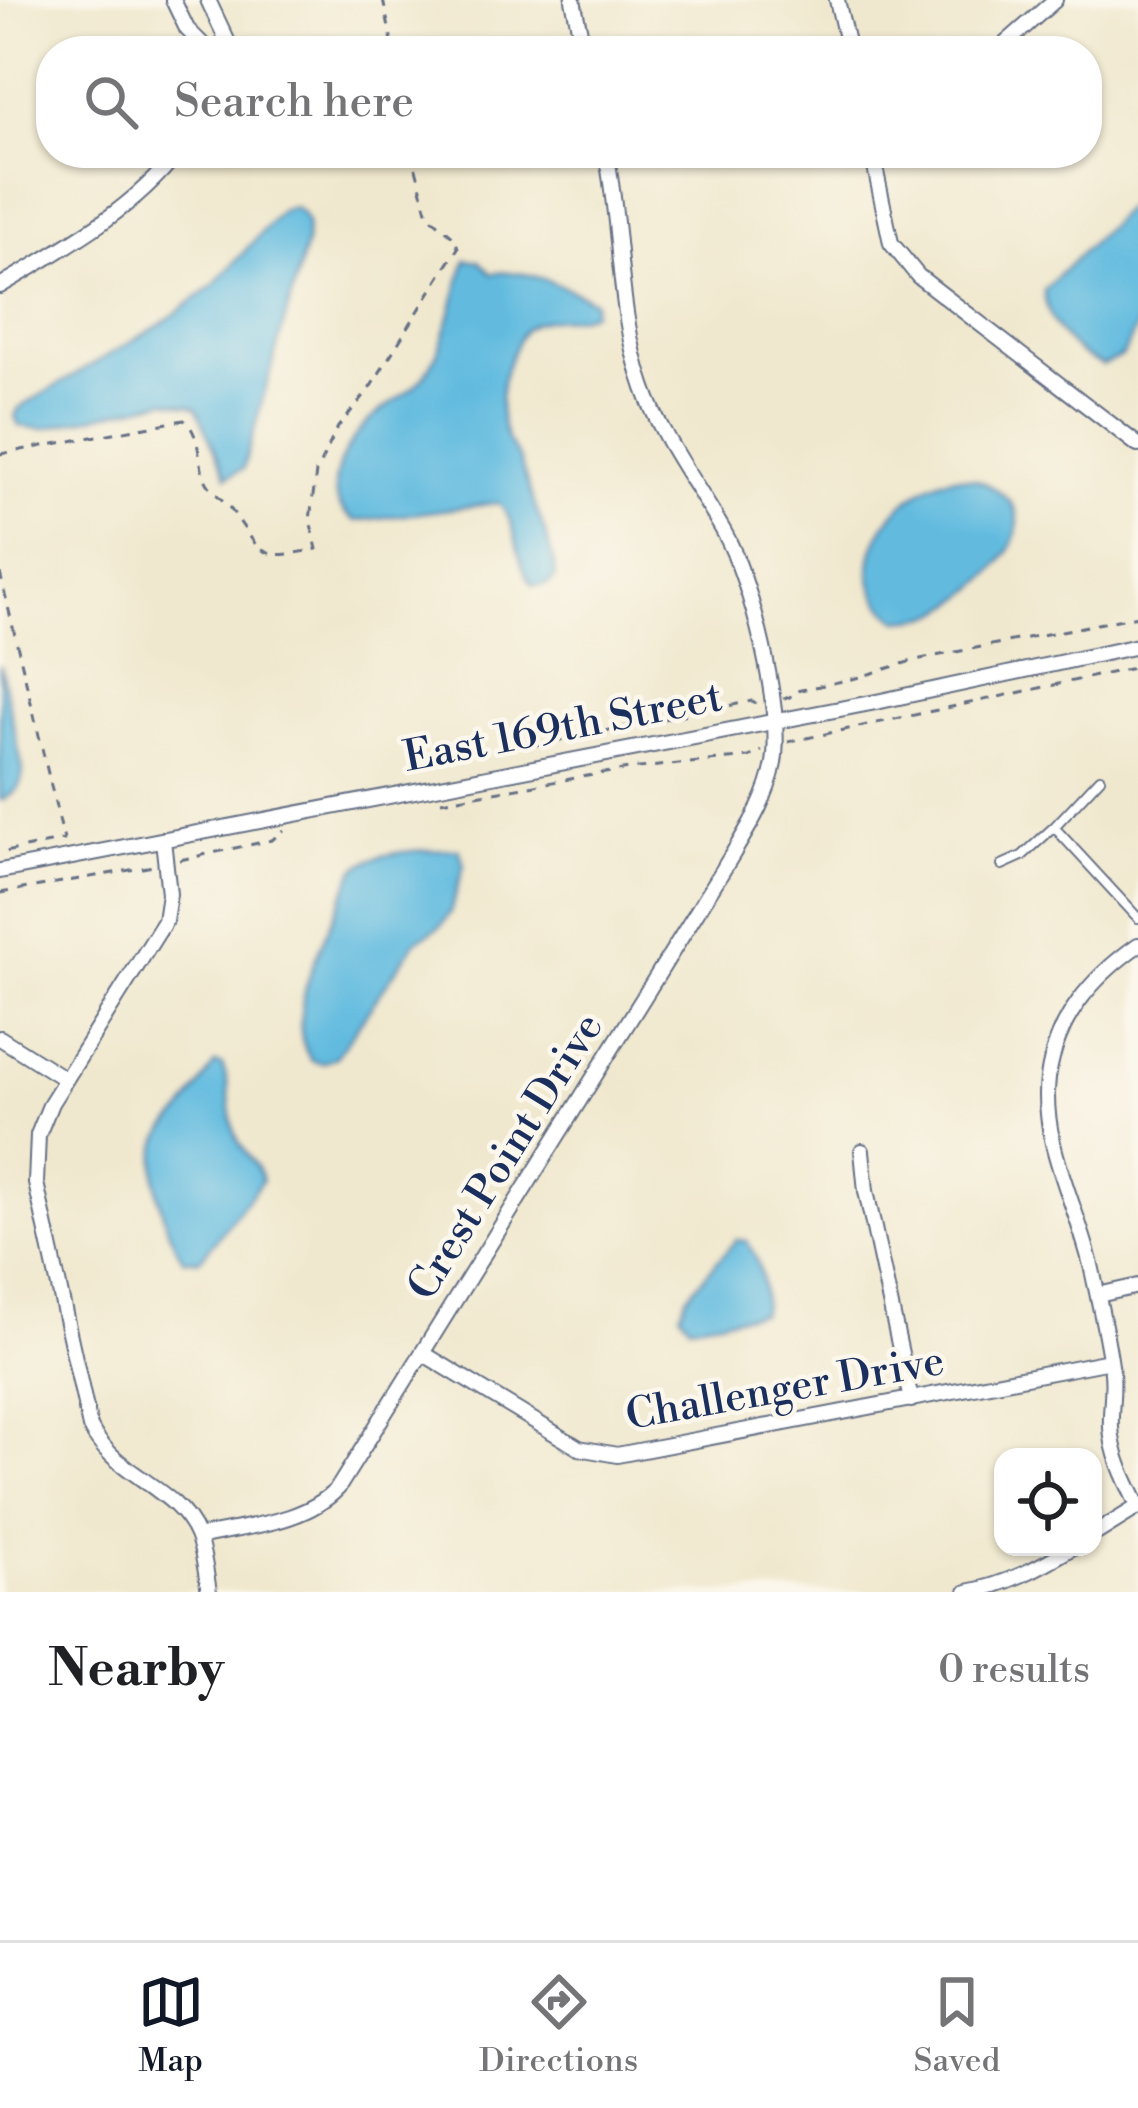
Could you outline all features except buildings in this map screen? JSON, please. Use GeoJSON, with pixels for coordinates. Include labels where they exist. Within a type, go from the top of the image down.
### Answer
{"type":"FeatureCollection","features":[{"type":"Feature","properties":{"kind":"street"},"geometry":{"type":"LineString","coordinates":[[173,0],[194,36]]}},
{"type":"Feature","properties":{"kind":"street"},"geometry":{"type":"LineString","coordinates":[[208,0],[225,36]]}},
{"type":"Feature","properties":{"kind":"street"},"geometry":{"type":"LineString","coordinates":[[573,0],[581,36]]}},
{"type":"Feature","properties":{"kind":"street"},"geometry":{"type":"LineString","coordinates":[[837,0],[845,36]]}},
{"type":"Feature","properties":{"kind":"street"},"geometry":{"type":"LineString","coordinates":[[1014,36],[1055,0]]}},
{"type":"Feature","properties":{"kind":"street"},"geometry":{"type":"LineString","coordinates":[[0,286],[136,197],[163,168]]}},
{"type":"Feature","properties":{"kind":"street","name":"Crest Point Drive"},"geometry":{"type":"LineString","coordinates":[[198,1537],[297,1515],[328,1498],[346,1476],[749,826],[765,791],[774,761],[776,719],[737,557],[666,437],[644,388],[630,334],[609,168]]}},
{"type":"Feature","properties":{"kind":"street"},"geometry":{"type":"LineString","coordinates":[[875,168],[892,243],[918,276],[1138,445]]}},
{"type":"Feature","properties":{"kind":"street","name":"East 169th Street"},"geometry":{"type":"LineString","coordinates":[[0,871],[876,702],[1138,646]]}},
{"type":"Feature","properties":{"kind":"street"},"geometry":{"type":"LineString","coordinates":[[163,840],[168,908],[158,935],[65,1078],[38,1136],[36,1183],[87,1418],[107,1454],[178,1508],[198,1537],[209,1592]]}},
{"type":"Feature","properties":{"kind":"street"},"geometry":{"type":"LineString","coordinates":[[1102,1529],[1138,1507],[1120,1470],[1113,1440],[1110,1361],[1081,1224],[1052,1137],[1048,1081],[1057,1042],[1074,1006],[1100,975],[1138,945]]}},
{"type":"Feature","properties":{"kind":"street"},"geometry":{"type":"LineString","coordinates":[[0,1038],[65,1078]]}},
{"type":"Feature","properties":{"kind":"street"},"geometry":{"type":"LineString","coordinates":[[862,1151],[866,1191],[910,1400]]}},
{"type":"Feature","properties":{"kind":"street"},"geometry":{"type":"LineString","coordinates":[[1098,1295],[1138,1286]]}},
{"type":"Feature","properties":{"kind":"street","name":"Challenger Drive"},"geometry":{"type":"LineString","coordinates":[[424,1354],[579,1448],[603,1454],[633,1453],[1110,1361]]}},
{"type":"Feature","properties":{"kind":"street"},"geometry":{"type":"LineString","coordinates":[[968,1592],[1039,1568],[1058,1556]]}},
{"type":"Feature","properties":{"kind":"lane"},"geometry":{"type":"LineString","coordinates":[[1002,865],[1022,856],[1100,778]]}},
{"type":"Feature","properties":{"kind":"lane"},"geometry":{"type":"LineString","coordinates":[[1054,827],[1138,918]]}},
{"type":"Feature","properties":{"kind":"path"},"geometry":{"type":"LineString","coordinates":[[383,0],[391,36]]}},
{"type":"Feature","properties":{"kind":"path"},"geometry":{"type":"LineString","coordinates":[[0,454],[184,420],[192,427],[207,484],[232,510],[250,541],[276,556],[316,549],[310,520],[316,472],[338,428],[368,392],[420,302],[458,248],[455,238],[428,215],[416,168]]}},
{"type":"Feature","properties":{"kind":"path"},"geometry":{"type":"LineString","coordinates":[[0,573],[64,840],[0,853]]}},
{"type":"Feature","properties":{"kind":"path"},"geometry":{"type":"LineString","coordinates":[[536,745],[752,700],[753,704],[772,700],[915,660],[1138,616]]}},
{"type":"Feature","properties":{"kind":"path"},"geometry":{"type":"LineString","coordinates":[[442,801],[629,769],[749,757],[774,746],[1138,667]]}},
{"type":"Feature","properties":{"kind":"path"},"geometry":{"type":"LineString","coordinates":[[0,893],[272,840],[287,828]]}},
{"type":"Feature","properties":{"kind":"water"},"geometry":{"type":"Polygon","coordinates":[[[1138,196],[1138,324],[1123,355],[1103,365],[1062,336],[1044,290],[1138,196]]]}},
{"type":"Feature","properties":{"kind":"water"},"geometry":{"type":"Polygon","coordinates":[[[294,207],[305,219],[306,244],[243,469],[227,477],[196,407],[166,400],[42,429],[19,426],[15,416],[19,408],[161,324],[212,287],[282,210],[294,207]]]}},
{"type":"Feature","properties":{"kind":"water"},"geometry":{"type":"Polygon","coordinates":[[[466,260],[479,261],[492,274],[530,275],[594,301],[592,312],[526,328],[502,382],[503,428],[520,460],[553,562],[556,577],[548,584],[534,586],[527,576],[511,522],[498,503],[356,521],[338,501],[336,476],[354,438],[431,365],[466,260]]]}},
{"type":"Feature","properties":{"kind":"water"},"geometry":{"type":"Polygon","coordinates":[[[952,477],[979,481],[1003,495],[1015,510],[1018,527],[1012,545],[985,580],[951,606],[927,617],[899,620],[880,601],[871,580],[878,537],[909,499],[952,477]]]}},
{"type":"Feature","properties":{"kind":"water"},"geometry":{"type":"Polygon","coordinates":[[[0,664],[23,770],[17,789],[0,801],[0,664]]]}},
{"type":"Feature","properties":{"kind":"water"},"geometry":{"type":"Polygon","coordinates":[[[459,849],[464,865],[450,913],[441,926],[416,941],[336,1057],[323,1063],[312,1061],[303,1041],[304,993],[354,871],[388,855],[459,849]]]}},
{"type":"Feature","properties":{"kind":"water"},"geometry":{"type":"Polygon","coordinates":[[[215,1063],[222,1065],[225,1074],[238,1140],[262,1181],[199,1260],[183,1259],[158,1197],[155,1162],[164,1132],[215,1063]]]}},
{"type":"Feature","properties":{"kind":"water"},"geometry":{"type":"Polygon","coordinates":[[[736,1240],[747,1241],[759,1267],[761,1313],[690,1325],[680,1313],[687,1296],[736,1240]]]}}]}
